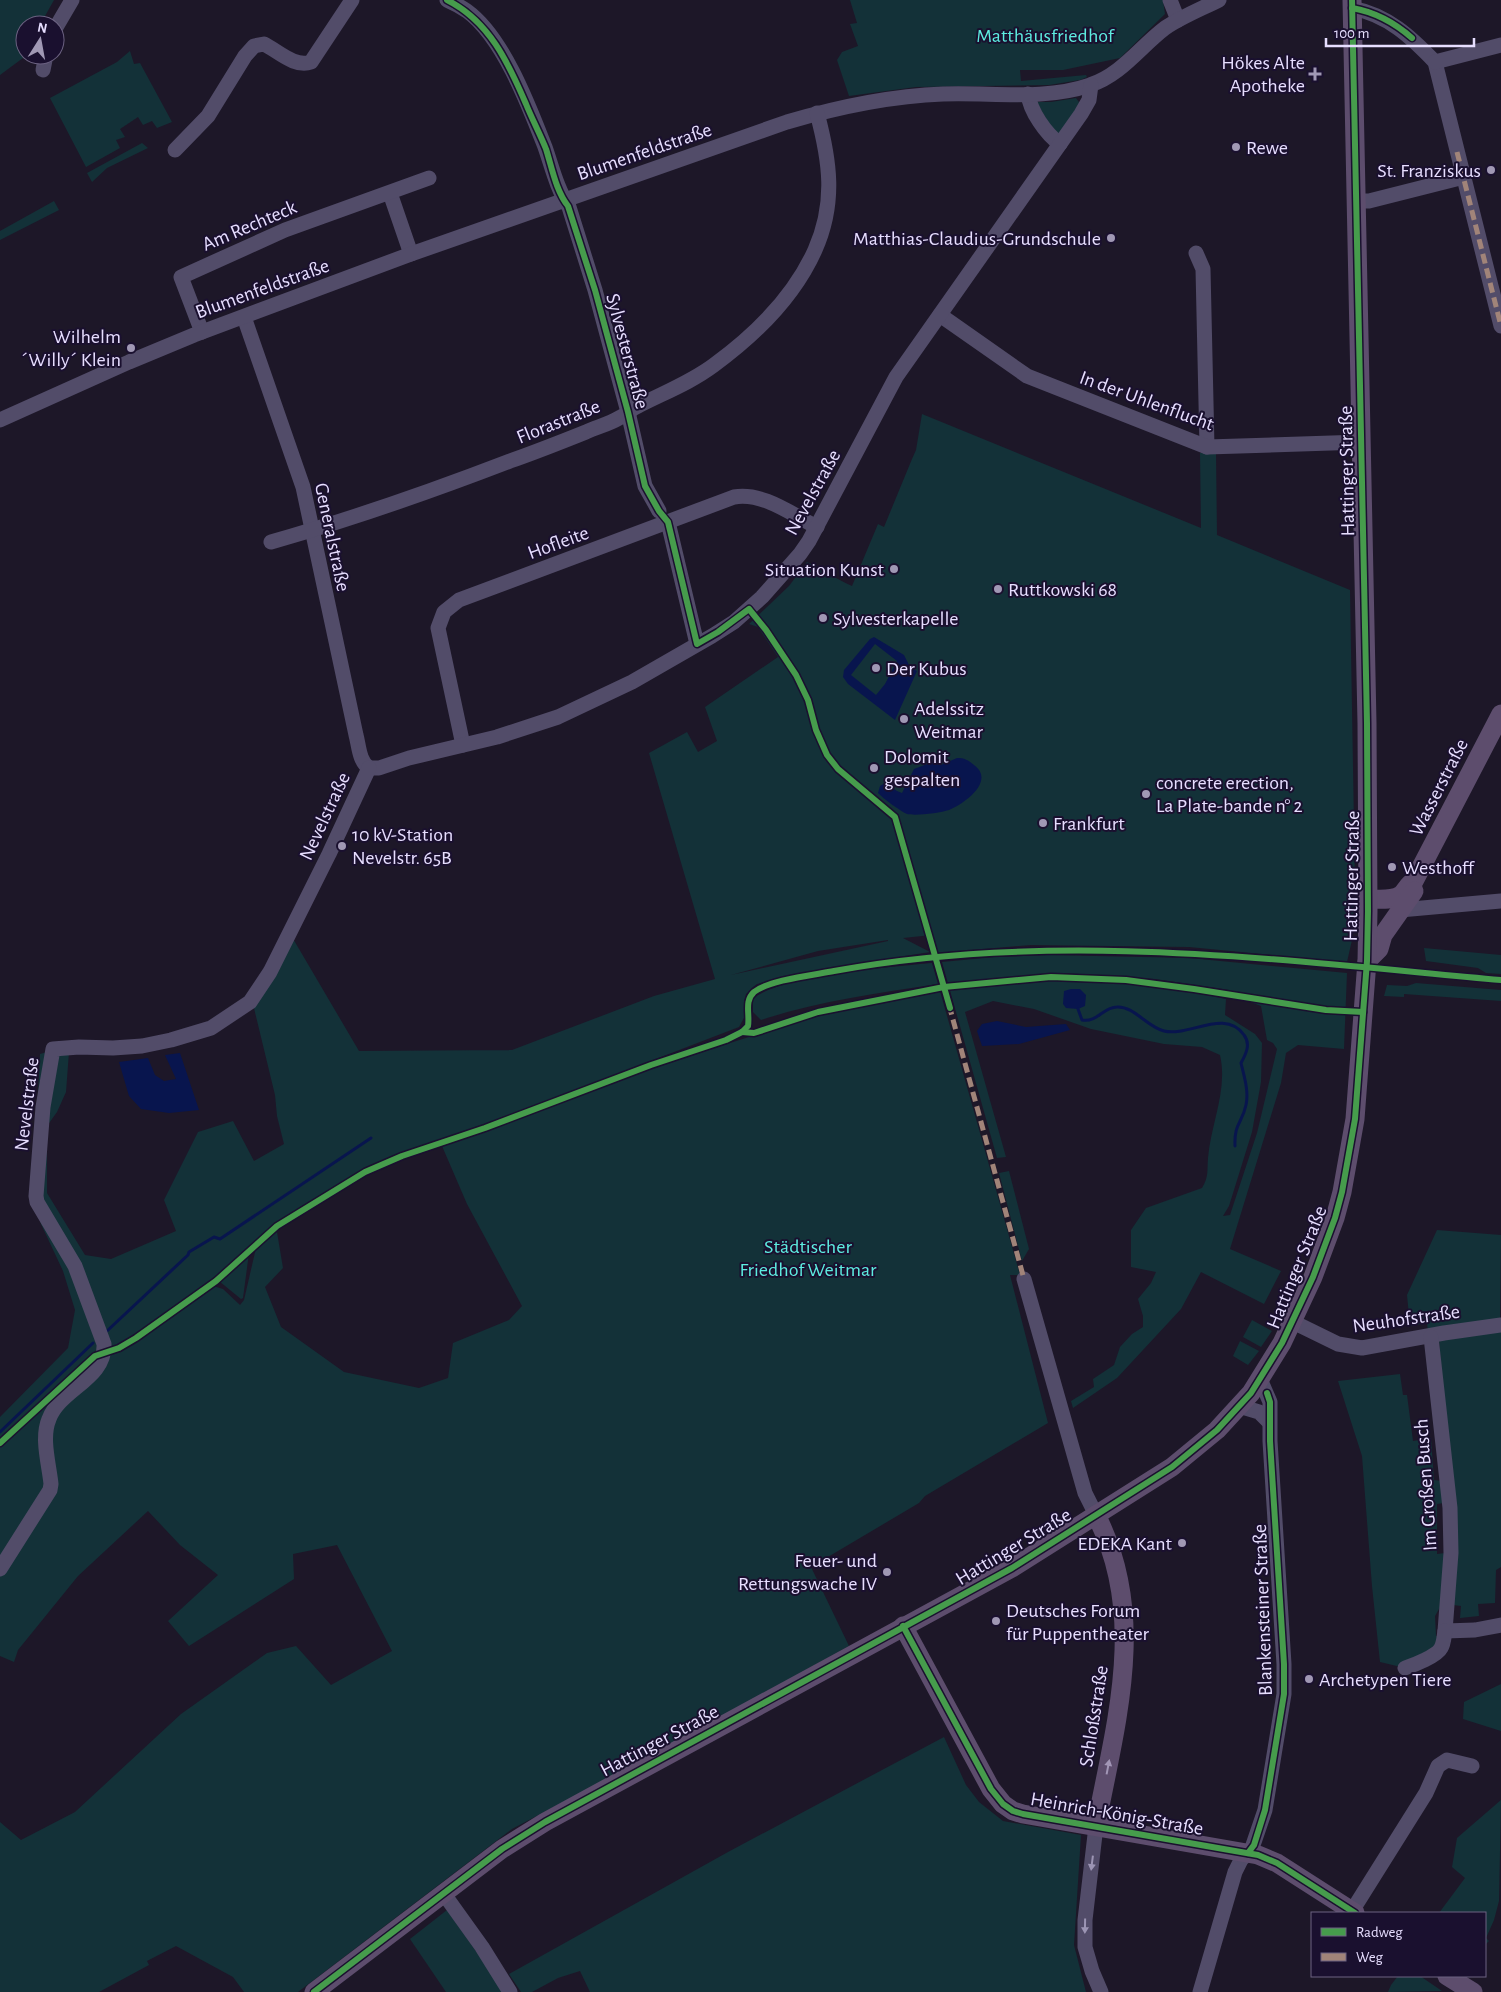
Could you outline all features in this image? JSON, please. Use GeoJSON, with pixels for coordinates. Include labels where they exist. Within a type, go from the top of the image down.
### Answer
{"type":"FeatureCollection","features":[{"type":"Feature","properties":{"kind":"main road","name":"Hattinger Straße"},"geometry":{"type":"LineString","coordinates":[[314,1992],[502,1849],[564,1810],[1028,1558],[1185,1457],[1218,1430],[1239,1406],[1275,1356],[1293,1322],[1328,1239],[1343,1184],[1355,1119],[1366,961],[1368,905],[1367,705],[1352,4]]}},
{"type":"Feature","properties":{"kind":"main road","name":"Wasserstraße"},"geometry":{"type":"LineString","coordinates":[[1368,905],[1400,896],[1408,885],[1414,881],[1501,714]]}},
{"type":"Feature","properties":{"kind":"main road","name":"Wasserstraße"},"geometry":{"type":"LineString","coordinates":[[1366,961],[1379,949],[1383,935],[1415,888],[1414,881]]}},
{"type":"Feature","properties":{"kind":"main road"},"geometry":{"type":"LineString","coordinates":[[1368,905],[1386,912],[1400,910]]}},
{"type":"Feature","properties":{"kind":"main road","name":"Schloßstraße"},"geometry":{"type":"LineString","coordinates":[[1096,1515],[1108,1542],[1120,1586],[1125,1642],[1118,1718],[1096,1826]]}},
{"type":"Feature","properties":{"kind":"main road","name":"Heinrich-König-Straße"},"geometry":{"type":"LineString","coordinates":[[903,1626],[980,1770],[997,1798],[1003,1804],[1023,1814],[1248,1852],[1277,1863],[1354,1912]]}},
{"type":"Feature","properties":{"kind":"main road"},"geometry":{"type":"LineString","coordinates":[[1449,1977],[1473,1992]]}},
{"type":"Feature","properties":{"kind":"street"},"geometry":{"type":"LineString","coordinates":[[63,15],[72,0]]}},
{"type":"Feature","properties":{"kind":"street"},"geometry":{"type":"LineString","coordinates":[[175,150],[208,116],[254,46],[264,44],[297,63],[306,64],[311,62],[352,0]]}},
{"type":"Feature","properties":{"kind":"street","name":"Sylvesterstraße"},"geometry":{"type":"LineString","coordinates":[[447,0],[473,16],[486,30],[504,57],[544,146],[564,200],[569,207],[595,290],[628,412],[645,486],[664,517],[697,644]]}},
{"type":"Feature","properties":{"kind":"street"},"geometry":{"type":"LineString","coordinates":[[1170,0],[1178,20]]}},
{"type":"Feature","properties":{"kind":"street","name":"Blumenfeldstraße"},"geometry":{"type":"LineString","coordinates":[[0,420],[141,356],[202,332],[411,254],[783,123],[855,105],[914,96],[970,93],[1028,94],[1064,91],[1091,85],[1124,64],[1178,20],[1219,0]]}},
{"type":"Feature","properties":{"kind":"street"},"geometry":{"type":"LineString","coordinates":[[1352,4],[1392,23],[1404,31],[1435,62],[1501,326]]}},
{"type":"Feature","properties":{"kind":"street"},"geometry":{"type":"LineString","coordinates":[[1435,62],[1501,45]]}},
{"type":"Feature","properties":{"kind":"street","name":"Nevelstraße"},"geometry":{"type":"LineString","coordinates":[[0,1569],[50,1490],[46,1436],[49,1417],[58,1405],[99,1367],[104,1350],[104,1344],[75,1266],[41,1210],[36,1196],[43,1107],[54,1049],[142,1046],[170,1040],[211,1028],[250,1002],[270,972],[329,854],[369,768],[379,768],[409,758],[502,736],[558,717],[632,682],[697,644],[734,622],[762,597],[800,554],[817,527],[889,389],[1060,144],[1089,100],[1091,85]]}},
{"type":"Feature","properties":{"kind":"street"},"geometry":{"type":"LineString","coordinates":[[1028,94],[1029,103],[1051,138],[1060,144]]}},
{"type":"Feature","properties":{"kind":"street","name":"Florastraße"},"geometry":{"type":"LineString","coordinates":[[271,542],[461,480],[619,418],[712,367],[744,342],[782,302],[803,273],[822,232],[829,195],[827,152],[817,113]]}},
{"type":"Feature","properties":{"kind":"street","name":"Am Rechteck"},"geometry":{"type":"LineString","coordinates":[[202,332],[181,277],[285,230],[429,178]]}},
{"type":"Feature","properties":{"kind":"street"},"geometry":{"type":"LineString","coordinates":[[1357,201],[1369,201],[1464,178]]}},
{"type":"Feature","properties":{"kind":"street"},"geometry":{"type":"LineString","coordinates":[[390,193],[411,254]]}},
{"type":"Feature","properties":{"kind":"street"},"geometry":{"type":"LineString","coordinates":[[1196,253],[1202,269],[1207,447]]}},
{"type":"Feature","properties":{"kind":"street","name":"In der Uhlenflucht"},"geometry":{"type":"LineString","coordinates":[[940,315],[1027,376],[1207,447],[1362,442]]}},
{"type":"Feature","properties":{"kind":"street","name":"Generalstraße"},"geometry":{"type":"LineString","coordinates":[[244,317],[303,486],[362,759],[369,768]]}},
{"type":"Feature","properties":{"kind":"street","name":"Hofleite"},"geometry":{"type":"LineString","coordinates":[[463,746],[438,636],[438,626],[445,610],[459,600],[664,517],[734,497],[753,496],[817,527]]}},
{"type":"Feature","properties":{"kind":"street"},"geometry":{"type":"LineString","coordinates":[[1400,910],[1501,901]]}},
{"type":"Feature","properties":{"kind":"street","name":"Schloßstraße"},"geometry":{"type":"LineString","coordinates":[[1024,1279],[1085,1493],[1096,1515]]}},
{"type":"Feature","properties":{"kind":"street","name":"Neuhofstraße"},"geometry":{"type":"LineString","coordinates":[[1293,1322],[1350,1348],[1362,1348],[1501,1325]]}},
{"type":"Feature","properties":{"kind":"street","name":"Im Großen Busch"},"geometry":{"type":"LineString","coordinates":[[1405,1668],[1415,1665],[1439,1651],[1442,1647],[1445,1631],[1451,1553],[1450,1508],[1431,1337]]}},
{"type":"Feature","properties":{"kind":"street","name":"Blankensteiner Straße"},"geometry":{"type":"LineString","coordinates":[[1200,1992],[1235,1872],[1241,1860],[1254,1845],[1265,1810],[1284,1684],[1269,1422],[1270,1402],[1260,1379]]}},
{"type":"Feature","properties":{"kind":"street"},"geometry":{"type":"LineString","coordinates":[[1239,1406],[1259,1412],[1269,1422]]}},
{"type":"Feature","properties":{"kind":"street"},"geometry":{"type":"LineString","coordinates":[[1445,1631],[1475,1630],[1501,1625]]}},
{"type":"Feature","properties":{"kind":"street","name":"Heinrich-König-Straße"},"geometry":{"type":"LineString","coordinates":[[1354,1912],[1426,1793],[1438,1766],[1447,1760],[1472,1766]]}},
{"type":"Feature","properties":{"kind":"street","name":"Schloßstraße"},"geometry":{"type":"LineString","coordinates":[[1096,1826],[1085,1920],[1085,1947],[1101,1992]]}},
{"type":"Feature","properties":{"kind":"street"},"geometry":{"type":"LineString","coordinates":[[444,1894],[482,1947],[510,1992]]}},
{"type":"Feature","properties":{"kind":"green space"},"geometry":{"type":"Polygon","coordinates":[[[0,0],[54,0],[46,15],[15,15],[15,64],[0,75],[0,0]]]}},
{"type":"Feature","properties":{"kind":"green space","name":"Matthäusfriedhof"},"geometry":{"type":"Polygon","coordinates":[[[850,0],[1163,0],[1165,14],[1120,58],[1063,70],[1020,70],[1021,81],[1086,75],[1087,77],[1080,80],[1049,85],[916,87],[849,96],[837,60],[842,52],[858,46],[850,24],[857,23],[850,0]]]}},
{"type":"Feature","properties":{"kind":"green space"},"geometry":{"type":"Polygon","coordinates":[[[130,51],[134,64],[140,63],[172,122],[157,128],[152,121],[143,125],[138,117],[120,129],[125,137],[116,140],[120,148],[86,167],[50,98],[117,62],[130,51]]]}},
{"type":"Feature","properties":{"kind":"green space"},"geometry":{"type":"Polygon","coordinates":[[[1076,98],[1081,105],[1059,134],[1055,133],[1036,102],[1076,98]]]}},
{"type":"Feature","properties":{"kind":"green space"},"geometry":{"type":"Polygon","coordinates":[[[142,143],[148,148],[107,168],[92,182],[87,173],[142,143]]]}},
{"type":"Feature","properties":{"kind":"green space"},"geometry":{"type":"Polygon","coordinates":[[[54,201],[59,210],[0,240],[0,231],[54,201]]]}},
{"type":"Feature","properties":{"kind":"green space","name":"Städtischer Friedhof Weitmar"},"geometry":{"type":"Polygon","coordinates":[[[922,414],[1201,528],[1200,453],[1216,453],[1217,535],[1350,590],[1355,885],[1352,940],[1347,962],[1189,947],[1031,945],[937,953],[932,935],[903,938],[930,952],[824,969],[757,984],[746,994],[744,1002],[745,1016],[739,1027],[505,1117],[373,1164],[300,1207],[200,1289],[141,1332],[109,1350],[99,1348],[89,1357],[100,1368],[107,1356],[138,1339],[213,1286],[223,1289],[240,1305],[244,1300],[256,1248],[277,1232],[283,1268],[265,1287],[281,1327],[344,1372],[419,1388],[448,1378],[453,1343],[509,1320],[522,1306],[467,1204],[442,1146],[651,1068],[818,1015],[940,991],[1020,1275],[1010,1275],[1048,1423],[811,1567],[849,1646],[626,1769],[512,1829],[298,1992],[244,1992],[233,1977],[176,1946],[147,1961],[149,1965],[99,1992],[0,1992],[0,1822],[21,1840],[75,1812],[181,1714],[267,1653],[296,1646],[331,1685],[392,1651],[337,1545],[293,1554],[294,1579],[189,1646],[168,1621],[218,1575],[180,1545],[148,1511],[78,1576],[18,1650],[14,1662],[0,1656],[0,1573],[48,1491],[0,1565],[0,1417],[68,1348],[75,1310],[63,1271],[41,1224],[33,1198],[40,1054],[54,1050],[69,1052],[66,1092],[57,1112],[47,1126],[47,1193],[85,1255],[111,1259],[176,1231],[164,1200],[198,1132],[233,1121],[254,1161],[284,1144],[277,1116],[275,1095],[253,1004],[292,937],[359,1051],[512,1050],[654,996],[715,979],[649,753],[687,732],[698,752],[717,741],[705,707],[778,657],[758,627],[749,624],[789,586],[807,562],[852,586],[878,524],[884,527],[916,450],[922,414]],[[888,941],[818,951],[731,975],[888,941]]]}},
{"type":"Feature","properties":{"kind":"green space"},"geometry":{"type":"Polygon","coordinates":[[[1424,948],[1501,955],[1501,974],[1486,973],[1478,968],[1426,961],[1424,948]]]}},
{"type":"Feature","properties":{"kind":"green space"},"geometry":{"type":"Polygon","coordinates":[[[1049,955],[1189,958],[1347,973],[1344,1049],[1298,1045],[1286,1053],[1281,1083],[1230,1249],[1281,1271],[1264,1304],[1201,1272],[1181,1309],[1117,1378],[1073,1408],[1071,1401],[1094,1387],[1093,1379],[1114,1365],[1120,1347],[1132,1334],[1143,1327],[1143,1316],[1138,1299],[1151,1283],[1156,1272],[1131,1267],[1131,1230],[1146,1208],[1202,1188],[1206,1180],[1210,1145],[1221,1094],[1222,1068],[1220,1055],[1202,1047],[1164,1044],[1091,1029],[1034,1009],[993,1001],[965,1012],[1006,1157],[997,1158],[942,962],[995,957],[1049,955]],[[1064,973],[1060,982],[1144,985],[1226,999],[1225,1015],[1255,1034],[1262,1043],[1261,1082],[1252,1132],[1229,1206],[1223,1216],[1230,1215],[1257,1133],[1277,1049],[1273,1043],[1267,1040],[1261,1006],[1245,1000],[1229,990],[1155,979],[1064,973]]]}},
{"type":"Feature","properties":{"kind":"green space"},"geometry":{"type":"Polygon","coordinates":[[[932,963],[938,984],[871,994],[783,1013],[761,1020],[753,1012],[753,999],[767,991],[787,984],[811,978],[865,970],[932,963]]]}},
{"type":"Feature","properties":{"kind":"green space"},"geometry":{"type":"Polygon","coordinates":[[[1416,983],[1501,990],[1501,1001],[1404,994],[1404,997],[1384,996],[1387,985],[1407,986],[1416,983]]]}},
{"type":"Feature","properties":{"kind":"green space"},"geometry":{"type":"Polygon","coordinates":[[[1009,1171],[1029,1249],[1022,1261],[999,1173],[1009,1171]]]}},
{"type":"Feature","properties":{"kind":"green space"},"geometry":{"type":"Polygon","coordinates":[[[1437,1230],[1501,1235],[1500,1321],[1428,1332],[1427,1323],[1410,1326],[1407,1295],[1437,1230]]]}},
{"type":"Feature","properties":{"kind":"green space"},"geometry":{"type":"Polygon","coordinates":[[[249,1253],[243,1298],[241,1299],[219,1281],[249,1253]]]}},
{"type":"Feature","properties":{"kind":"green space"},"geometry":{"type":"Polygon","coordinates":[[[1252,1320],[1272,1331],[1261,1347],[1243,1337],[1252,1320]]]}},
{"type":"Feature","properties":{"kind":"green space"},"geometry":{"type":"Polygon","coordinates":[[[1501,1331],[1501,1567],[1496,1570],[1495,1603],[1478,1604],[1479,1616],[1460,1618],[1461,1606],[1453,1605],[1445,1416],[1439,1340],[1501,1331]]]}},
{"type":"Feature","properties":{"kind":"green space"},"geometry":{"type":"Polygon","coordinates":[[[1240,1341],[1259,1351],[1248,1365],[1233,1356],[1240,1341]]]}},
{"type":"Feature","properties":{"kind":"green space"},"geometry":{"type":"Polygon","coordinates":[[[1400,1374],[1403,1395],[1407,1395],[1413,1441],[1431,1438],[1434,1480],[1442,1481],[1444,1503],[1437,1504],[1437,1554],[1445,1553],[1443,1602],[1435,1616],[1436,1636],[1438,1636],[1439,1644],[1401,1667],[1380,1662],[1362,1456],[1338,1381],[1400,1374]]]}},
{"type":"Feature","properties":{"kind":"green space"},"geometry":{"type":"Polygon","coordinates":[[[1501,1684],[1501,1731],[1463,1719],[1464,1702],[1501,1684]]]}},
{"type":"Feature","properties":{"kind":"green space"},"geometry":{"type":"Polygon","coordinates":[[[944,1737],[966,1785],[979,1802],[1003,1821],[1081,1835],[1074,1945],[1086,1992],[590,1992],[580,1971],[558,1978],[532,1992],[521,1992],[509,1974],[728,1852],[944,1737]]]}},
{"type":"Feature","properties":{"kind":"green space"},"geometry":{"type":"Polygon","coordinates":[[[1501,1800],[1499,1901],[1494,1920],[1486,1938],[1486,1912],[1440,1912],[1465,1878],[1452,1867],[1457,1838],[1501,1800]]]}},
{"type":"Feature","properties":{"kind":"green space"},"geometry":{"type":"Polygon","coordinates":[[[447,1910],[505,1992],[446,1992],[410,1939],[447,1910]]]}},
{"type":"Feature","properties":{"kind":"green space"},"geometry":{"type":"Polygon","coordinates":[[[1397,1977],[1421,1977],[1442,1991],[1388,1992],[1397,1977]]]}},
{"type":"Feature","properties":{"kind":"shaded area"},"geometry":{"type":"Polygon","coordinates":[[[874,637],[904,655],[910,667],[917,671],[895,720],[848,684],[843,677],[844,670],[870,639],[874,637]],[[875,644],[851,675],[876,695],[885,684],[897,661],[875,644]]]}},
{"type":"Feature","properties":{"kind":"shaded area"},"geometry":{"type":"Polygon","coordinates":[[[957,758],[972,763],[980,771],[980,785],[962,803],[949,810],[928,814],[907,814],[892,805],[878,793],[880,786],[885,783],[902,793],[914,769],[930,763],[941,765],[957,758]]]}},
{"type":"Feature","properties":{"kind":"shaded area"},"geometry":{"type":"Polygon","coordinates":[[[1080,989],[1086,995],[1085,1006],[1078,1009],[1066,1008],[1063,1004],[1064,991],[1080,989]]]}},
{"type":"Feature","properties":{"kind":"shaded area"},"geometry":{"type":"Polygon","coordinates":[[[997,1021],[1026,1027],[1066,1024],[1070,1030],[1019,1044],[982,1046],[977,1031],[982,1024],[997,1021]]]}},
{"type":"Feature","properties":{"kind":"shaded area"},"geometry":{"type":"Polygon","coordinates":[[[180,1053],[199,1110],[169,1113],[141,1109],[129,1096],[119,1062],[148,1058],[155,1075],[164,1081],[176,1079],[165,1055],[180,1053]]]}},
{"type":"Feature","properties":{"kind":"waterway"},"geometry":{"type":"LineString","coordinates":[[1078,1009],[1082,1020],[1087,1020],[1096,1017],[1108,1009],[1123,1008],[1135,1013],[1164,1031],[1174,1032],[1217,1023],[1236,1027],[1244,1035],[1247,1042],[1246,1053],[1241,1063],[1246,1084],[1247,1100],[1237,1128],[1235,1146]]}},
{"type":"Feature","properties":{"kind":"waterway"},"geometry":{"type":"LineString","coordinates":[[107,1331],[189,1252],[214,1237],[220,1239],[371,1138]]}},
{"type":"Feature","properties":{"kind":"waterway"},"geometry":{"type":"LineString","coordinates":[[0,1432],[93,1343]]}},
{"type":"Feature","properties":{"kind":"tram line"},"geometry":{"type":"LineString","coordinates":[[311,1992],[494,1853],[539,1823],[1020,1561],[1180,1458],[1203,1440],[1240,1402],[1269,1363],[1325,1244],[1339,1194],[1351,1137],[1357,1080],[1365,928],[1367,841],[1351,0]]}},
{"type":"Feature","properties":{"kind":"marked path"},"geometry":{"type":"LineString","coordinates":[[1457,152],[1501,326]]}},
{"type":"Feature","properties":{"kind":"marked path"},"geometry":{"type":"LineString","coordinates":[[949,1005],[1024,1279]]}},
{"type":"Feature","properties":{"kind":"cycle path"},"geometry":{"type":"LineString","coordinates":[[447,0],[475,19],[496,44],[512,73],[546,149],[557,186],[568,206],[595,290],[628,412],[645,486],[659,511],[668,522],[697,644],[718,632],[749,609],[766,630],[796,675],[808,700],[816,730],[827,755],[838,769],[895,817],[950,1008]]}},
{"type":"Feature","properties":{"kind":"cycle path"},"geometry":{"type":"LineString","coordinates":[[314,1992],[502,1849],[545,1822],[1012,1568],[1172,1467],[1217,1430],[1251,1393],[1282,1343],[1313,1277],[1335,1218],[1342,1192],[1355,1119],[1367,961],[1367,723],[1352,0]]}},
{"type":"Feature","properties":{"kind":"cycle path"},"geometry":{"type":"LineString","coordinates":[[1352,8],[1369,12],[1384,19],[1412,38]]}},
{"type":"Feature","properties":{"kind":"cycle path"},"geometry":{"type":"LineString","coordinates":[[0,1443],[95,1356],[119,1348],[136,1338],[216,1281],[277,1226],[365,1172],[402,1156],[485,1128],[651,1065],[726,1040],[742,1032],[748,1026],[749,999],[754,992],[770,984],[834,971],[917,959],[1000,952],[1084,951],[1251,958],[1501,980]]}},
{"type":"Feature","properties":{"kind":"cycle path"},"geometry":{"type":"LineString","coordinates":[[742,1032],[754,1033],[818,1012],[944,987],[1051,977],[1126,980],[1326,1010],[1363,1012]]}},
{"type":"Feature","properties":{"kind":"cycle path"},"geometry":{"type":"LineString","coordinates":[[1248,1853],[1254,1845],[1265,1810],[1284,1694],[1284,1664],[1270,1441],[1270,1402],[1267,1393]]}},
{"type":"Feature","properties":{"kind":"cycle path"},"geometry":{"type":"LineString","coordinates":[[903,1626],[991,1789],[1003,1804],[1013,1811],[1258,1855],[1277,1863],[1353,1912]]}},
{"type":"Feature","properties":{"kind":"place","name":"Hökes Alte Apotheke"},"geometry":{"type":"Point","coordinates":[1315,74]}},
{"type":"Feature","properties":{"kind":"place","name":"Rewe"},"geometry":{"type":"Point","coordinates":[1236,147]}},
{"type":"Feature","properties":{"kind":"place","name":"St. Franziskus"},"geometry":{"type":"Point","coordinates":[1491,170]}},
{"type":"Feature","properties":{"kind":"place","name":"Matthias-Claudius-Grundschule"},"geometry":{"type":"Point","coordinates":[1111,238]}},
{"type":"Feature","properties":{"kind":"place","name":"Wilhelm ´Willy´ Klein"},"geometry":{"type":"Point","coordinates":[131,348]}},
{"type":"Feature","properties":{"kind":"place","name":"Situation Kunst"},"geometry":{"type":"Point","coordinates":[894,569]}},
{"type":"Feature","properties":{"kind":"place","name":"Ruttkowski 68"},"geometry":{"type":"Point","coordinates":[998,589]}},
{"type":"Feature","properties":{"kind":"place","name":"Sylvesterkapelle"},"geometry":{"type":"Point","coordinates":[823,618]}},
{"type":"Feature","properties":{"kind":"place","name":"Der Kubus"},"geometry":{"type":"Point","coordinates":[876,668]}},
{"type":"Feature","properties":{"kind":"place","name":"Adelssitz Weitmar"},"geometry":{"type":"Point","coordinates":[904,719]}},
{"type":"Feature","properties":{"kind":"place","name":"Dolomit gespalten"},"geometry":{"type":"Point","coordinates":[874,768]}},
{"type":"Feature","properties":{"kind":"place","name":"concrete erection, La Plate-bande n° 2"},"geometry":{"type":"Point","coordinates":[1146,794]}},
{"type":"Feature","properties":{"kind":"place","name":"Frankfurt"},"geometry":{"type":"Point","coordinates":[1043,823]}},
{"type":"Feature","properties":{"kind":"place","name":"10 kV-Station Nevelstr. 65B"},"geometry":{"type":"Point","coordinates":[342,846]}},
{"type":"Feature","properties":{"kind":"place","name":"Westhoff"},"geometry":{"type":"Point","coordinates":[1392,867]}},
{"type":"Feature","properties":{"kind":"place","name":"EDEKA Kant"},"geometry":{"type":"Point","coordinates":[1182,1543]}},
{"type":"Feature","properties":{"kind":"place","name":"Feuer- und Rettungswache IV"},"geometry":{"type":"Point","coordinates":[887,1572]}},
{"type":"Feature","properties":{"kind":"place","name":"Deutsches Forum für Puppentheater"},"geometry":{"type":"Point","coordinates":[996,1621]}},
{"type":"Feature","properties":{"kind":"place","name":"Archetypen Tiere"},"geometry":{"type":"Point","coordinates":[1309,1679]}}]}
